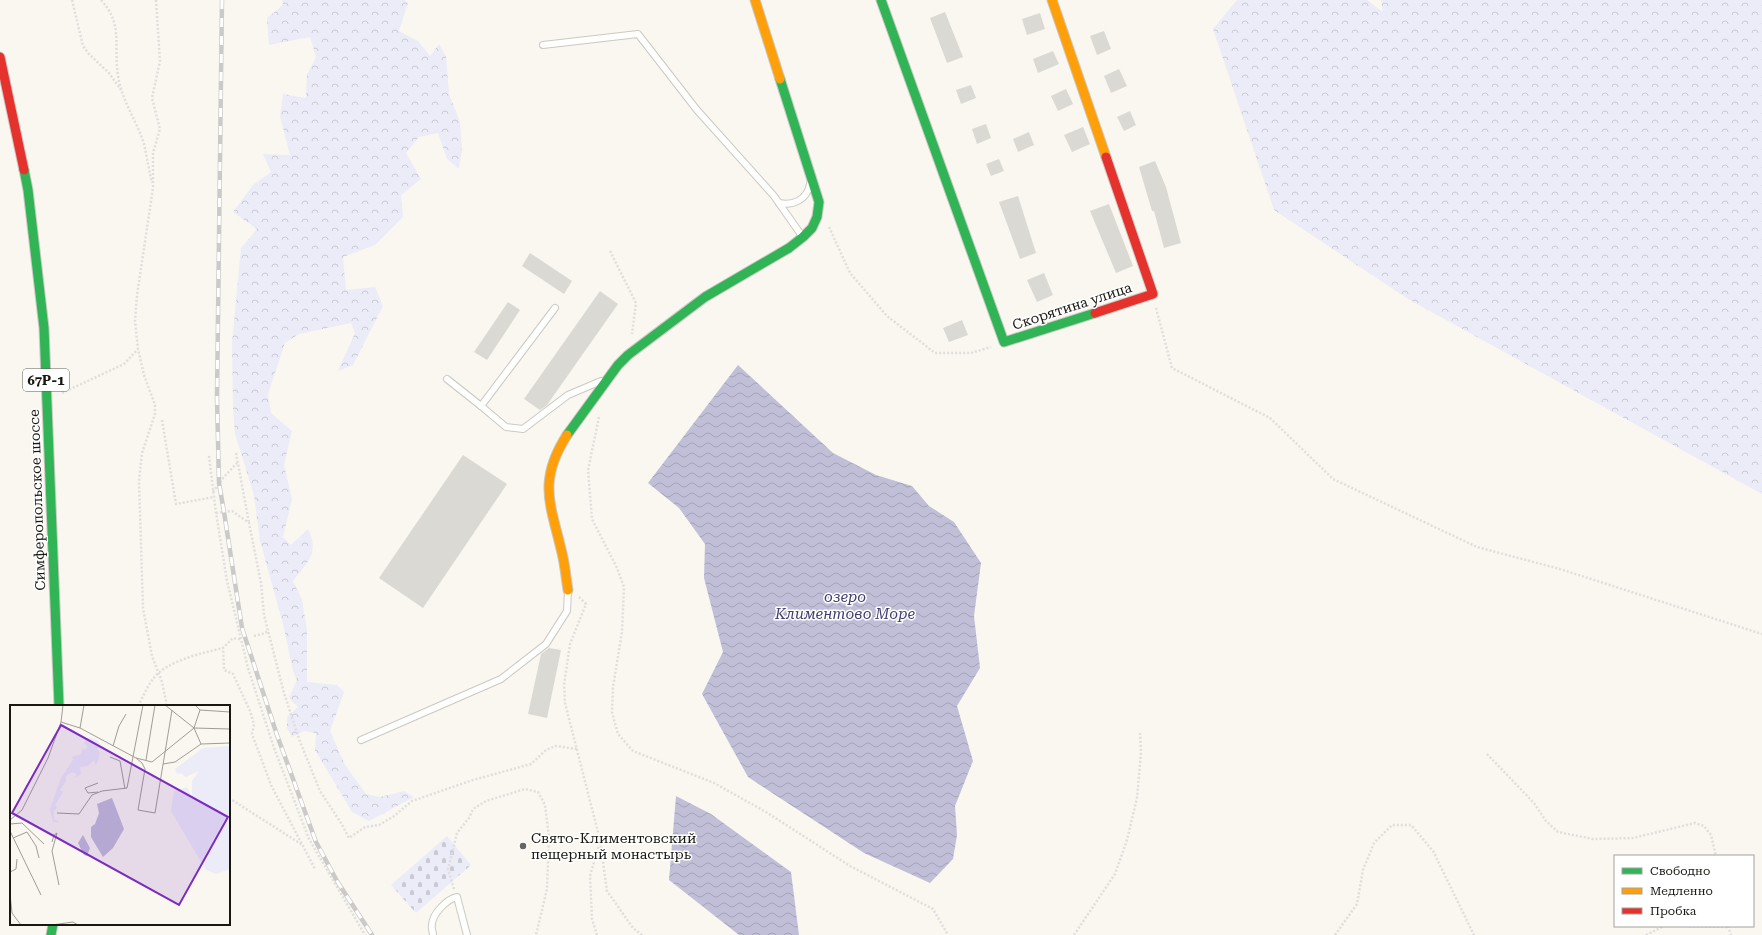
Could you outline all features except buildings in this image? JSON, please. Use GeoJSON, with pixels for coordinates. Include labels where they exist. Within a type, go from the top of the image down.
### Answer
{"type":"FeatureCollection","features":[{"type":"Feature","properties":{"kind":"street"},"geometry":{"type":"LineString","coordinates":[[568,590],[562,555],[549,505],[548,484],[550,470],[569,433],[618,365],[628,355],[705,297],[789,248],[812,228],[817,217],[819,202],[755,0]]}},
{"type":"Feature","properties":{"kind":"street","name":"Скорятина улица"},"geometry":{"type":"LineString","coordinates":[[881,0],[1004,342],[1153,294],[1052,0]]}},
{"type":"Feature","properties":{"kind":"street","name":"Симферопольское шоссе"},"geometry":{"type":"LineString","coordinates":[[0,56],[28,190],[44,328],[59,705]]}},
{"type":"Feature","properties":{"kind":"street"},"geometry":{"type":"LineString","coordinates":[[51,935],[54,925]]}},
{"type":"Feature","properties":{"kind":"lane"},"geometry":{"type":"LineString","coordinates":[[543,45],[638,34],[696,110],[778,203],[803,237]]}},
{"type":"Feature","properties":{"kind":"lane"},"geometry":{"type":"LineString","coordinates":[[778,203],[796,203],[803,197],[809,188],[811,176]]}},
{"type":"Feature","properties":{"kind":"lane"},"geometry":{"type":"LineString","coordinates":[[481,406],[555,308]]}},
{"type":"Feature","properties":{"kind":"lane"},"geometry":{"type":"LineString","coordinates":[[447,379],[506,427],[523,429],[568,395],[610,378]]}},
{"type":"Feature","properties":{"kind":"lane"},"geometry":{"type":"LineString","coordinates":[[361,740],[502,679],[546,644],[567,611],[568,590]]}},
{"type":"Feature","properties":{"kind":"lane"},"geometry":{"type":"LineString","coordinates":[[433,935],[432,924],[436,913],[452,898],[457,897],[467,935]]}},
{"type":"Feature","properties":{"kind":"path"},"geometry":{"type":"LineString","coordinates":[[72,0],[83,46],[89,54],[109,73],[123,92]]}},
{"type":"Feature","properties":{"kind":"path"},"geometry":{"type":"LineString","coordinates":[[101,0],[107,6],[115,23],[118,77],[144,143],[153,188]]}},
{"type":"Feature","properties":{"kind":"path"},"geometry":{"type":"LineString","coordinates":[[156,0],[160,61],[152,98],[160,129],[153,153],[153,188],[137,295],[135,321],[138,349],[144,374],[155,405],[155,414],[142,453],[140,481],[143,608],[152,656],[162,682],[166,705]]}},
{"type":"Feature","properties":{"kind":"path"},"geometry":{"type":"LineString","coordinates":[[828,224],[850,273],[887,316],[935,353],[971,353],[1004,342]]}},
{"type":"Feature","properties":{"kind":"path"},"geometry":{"type":"LineString","coordinates":[[610,251],[636,302],[628,355]]}},
{"type":"Feature","properties":{"kind":"path"},"geometry":{"type":"LineString","coordinates":[[1153,294],[1172,368],[1270,418],[1333,479],[1477,547],[1560,569],[1762,634]]}},
{"type":"Feature","properties":{"kind":"path"},"geometry":{"type":"LineString","coordinates":[[46,399],[93,380],[124,364],[138,349]]}},
{"type":"Feature","properties":{"kind":"path"},"geometry":{"type":"LineString","coordinates":[[600,414],[588,470],[592,519],[617,568],[624,587],[622,632],[613,687],[612,712],[618,734],[634,751],[714,783],[766,812],[850,866],[933,909],[948,935]]}},
{"type":"Feature","properties":{"kind":"path"},"geometry":{"type":"LineString","coordinates":[[162,420],[176,504],[214,497]]}},
{"type":"Feature","properties":{"kind":"path"},"geometry":{"type":"LineString","coordinates":[[236,453],[261,583],[264,615],[284,693],[299,739],[320,790],[349,838],[365,827],[379,825],[394,816],[412,801],[473,780],[531,764],[546,750],[555,746],[576,749]]}},
{"type":"Feature","properties":{"kind":"path"},"geometry":{"type":"LineString","coordinates":[[209,456],[227,581],[240,638],[274,748],[309,839],[365,935]]}},
{"type":"Feature","properties":{"kind":"path"},"geometry":{"type":"LineString","coordinates":[[213,492],[223,478],[238,462]]}},
{"type":"Feature","properties":{"kind":"path"},"geometry":{"type":"LineString","coordinates":[[216,513],[232,511],[249,523]]}},
{"type":"Feature","properties":{"kind":"path"},"geometry":{"type":"LineString","coordinates":[[568,590],[579,597],[586,604],[570,644],[564,685],[565,703],[600,840],[607,891],[633,928],[642,935]]}},
{"type":"Feature","properties":{"kind":"path"},"geometry":{"type":"LineString","coordinates":[[254,636],[269,631]]}},
{"type":"Feature","properties":{"kind":"path"},"geometry":{"type":"LineString","coordinates":[[139,705],[154,678],[167,667],[196,655],[223,648],[233,638],[240,638]]}},
{"type":"Feature","properties":{"kind":"path"},"geometry":{"type":"LineString","coordinates":[[223,648],[224,670],[233,674],[250,711],[254,724],[252,734],[271,785],[316,869]]}},
{"type":"Feature","properties":{"kind":"path"},"geometry":{"type":"LineString","coordinates":[[1074,935],[1115,874],[1127,840],[1137,798],[1141,752],[1140,733]]}},
{"type":"Feature","properties":{"kind":"path"},"geometry":{"type":"LineString","coordinates":[[1487,754],[1534,803],[1546,821],[1558,832],[1593,839],[1633,838],[1695,823],[1704,826],[1711,835],[1716,855]]}},
{"type":"Feature","properties":{"kind":"path"},"geometry":{"type":"LineString","coordinates":[[457,897],[448,869],[457,833],[470,818],[473,809],[486,801],[517,791],[525,789],[538,792],[545,805],[549,837],[546,889],[536,935]]}},
{"type":"Feature","properties":{"kind":"path"},"geometry":{"type":"LineString","coordinates":[[230,799],[305,847]]}},
{"type":"Feature","properties":{"kind":"path"},"geometry":{"type":"LineString","coordinates":[[1335,935],[1357,904],[1363,870],[1374,843],[1392,825],[1411,825],[1433,851],[1474,935]]}},
{"type":"Feature","properties":{"kind":"path"},"geometry":{"type":"LineString","coordinates":[[597,935],[592,919],[590,876],[600,840]]}},
{"type":"Feature","properties":{"kind":"path"},"geometry":{"type":"LineString","coordinates":[[1646,935],[1662,927]]}},
{"type":"Feature","properties":{"kind":"path"},"geometry":{"type":"LineString","coordinates":[[1728,927],[1731,935]]}},
{"type":"Feature","properties":{"kind":"green space"},"geometry":{"type":"Polygon","coordinates":[[[282,0],[405,0],[408,3],[399,31],[418,41],[430,56],[439,44],[446,56],[449,94],[460,122],[462,149],[459,169],[447,159],[438,133],[419,137],[406,153],[421,179],[401,195],[403,217],[375,245],[343,257],[346,290],[375,287],[383,306],[353,365],[338,371],[355,333],[351,323],[299,334],[285,343],[268,394],[271,413],[292,431],[284,465],[292,499],[283,537],[291,545],[308,529],[313,545],[307,563],[293,581],[302,600],[307,630],[307,682],[337,685],[344,692],[330,731],[345,765],[366,794],[380,797],[404,791],[414,797],[369,821],[352,812],[315,750],[316,733],[304,731],[292,737],[287,728],[287,717],[298,707],[289,698],[297,680],[293,671],[283,624],[260,541],[254,495],[235,434],[232,343],[241,248],[257,229],[233,212],[253,185],[271,172],[263,154],[290,155],[280,116],[283,94],[306,98],[307,75],[316,57],[310,37],[269,45],[267,18],[283,5],[282,0]]]}},
{"type":"Feature","properties":{"kind":"green space"},"geometry":{"type":"Polygon","coordinates":[[[1237,0],[1367,0],[1383,12],[1381,0],[1762,0],[1762,494],[1408,299],[1274,210],[1213,29],[1237,0]]]}},
{"type":"Feature","properties":{"kind":"green space"},"geometry":{"type":"Polygon","coordinates":[[[447,836],[471,865],[416,913],[391,885],[447,836]]]}},
{"type":"Feature","properties":{"kind":"water","name":"озеро Климентово Море"},"geometry":{"type":"Polygon","coordinates":[[[738,365],[833,453],[876,475],[912,486],[929,506],[954,522],[981,563],[974,616],[980,668],[957,706],[973,761],[955,806],[957,835],[953,859],[930,883],[864,853],[748,777],[702,694],[723,652],[704,578],[705,544],[679,508],[648,483],[738,365]]]}},
{"type":"Feature","properties":{"kind":"water"},"geometry":{"type":"Polygon","coordinates":[[[676,796],[711,814],[791,872],[799,935],[739,935],[669,880],[676,796]]]}},
{"type":"Feature","properties":{"kind":"railway"},"geometry":{"type":"LineString","coordinates":[[222,0],[217,398],[219,483],[242,628],[277,735],[316,842],[337,881],[372,935]]}},
{"type":"Feature","properties":{"kind":"traffic: fast"},"geometry":{"type":"LineString","coordinates":[[881,0],[1004,342],[1095,313]]}},
{"type":"Feature","properties":{"kind":"traffic: fast"},"geometry":{"type":"LineString","coordinates":[[567,435],[618,365],[628,355],[705,297],[789,248],[812,228],[817,217],[819,202],[780,79]]}},
{"type":"Feature","properties":{"kind":"traffic: fast"},"geometry":{"type":"LineString","coordinates":[[24,170],[28,190],[44,328],[59,705]]}},
{"type":"Feature","properties":{"kind":"traffic: fast"},"geometry":{"type":"LineString","coordinates":[[51,935],[53,925]]}},
{"type":"Feature","properties":{"kind":"traffic: slow"},"geometry":{"type":"LineString","coordinates":[[755,0],[780,79]]}},
{"type":"Feature","properties":{"kind":"traffic: slow"},"geometry":{"type":"LineString","coordinates":[[1052,0],[1106,157]]}},
{"type":"Feature","properties":{"kind":"traffic: slow"},"geometry":{"type":"LineString","coordinates":[[567,435],[552,467],[549,480],[549,494],[563,558],[568,590]]}},
{"type":"Feature","properties":{"kind":"traffic: jam"},"geometry":{"type":"LineString","coordinates":[[0,57],[24,170]]}},
{"type":"Feature","properties":{"kind":"traffic: jam"},"geometry":{"type":"LineString","coordinates":[[1095,313],[1153,294],[1106,157]]}},
{"type":"Feature","properties":{"kind":"place","name":"Свято-Климентовский пещерный монастырь"},"geometry":{"type":"Point","coordinates":[523,846]}}]}
